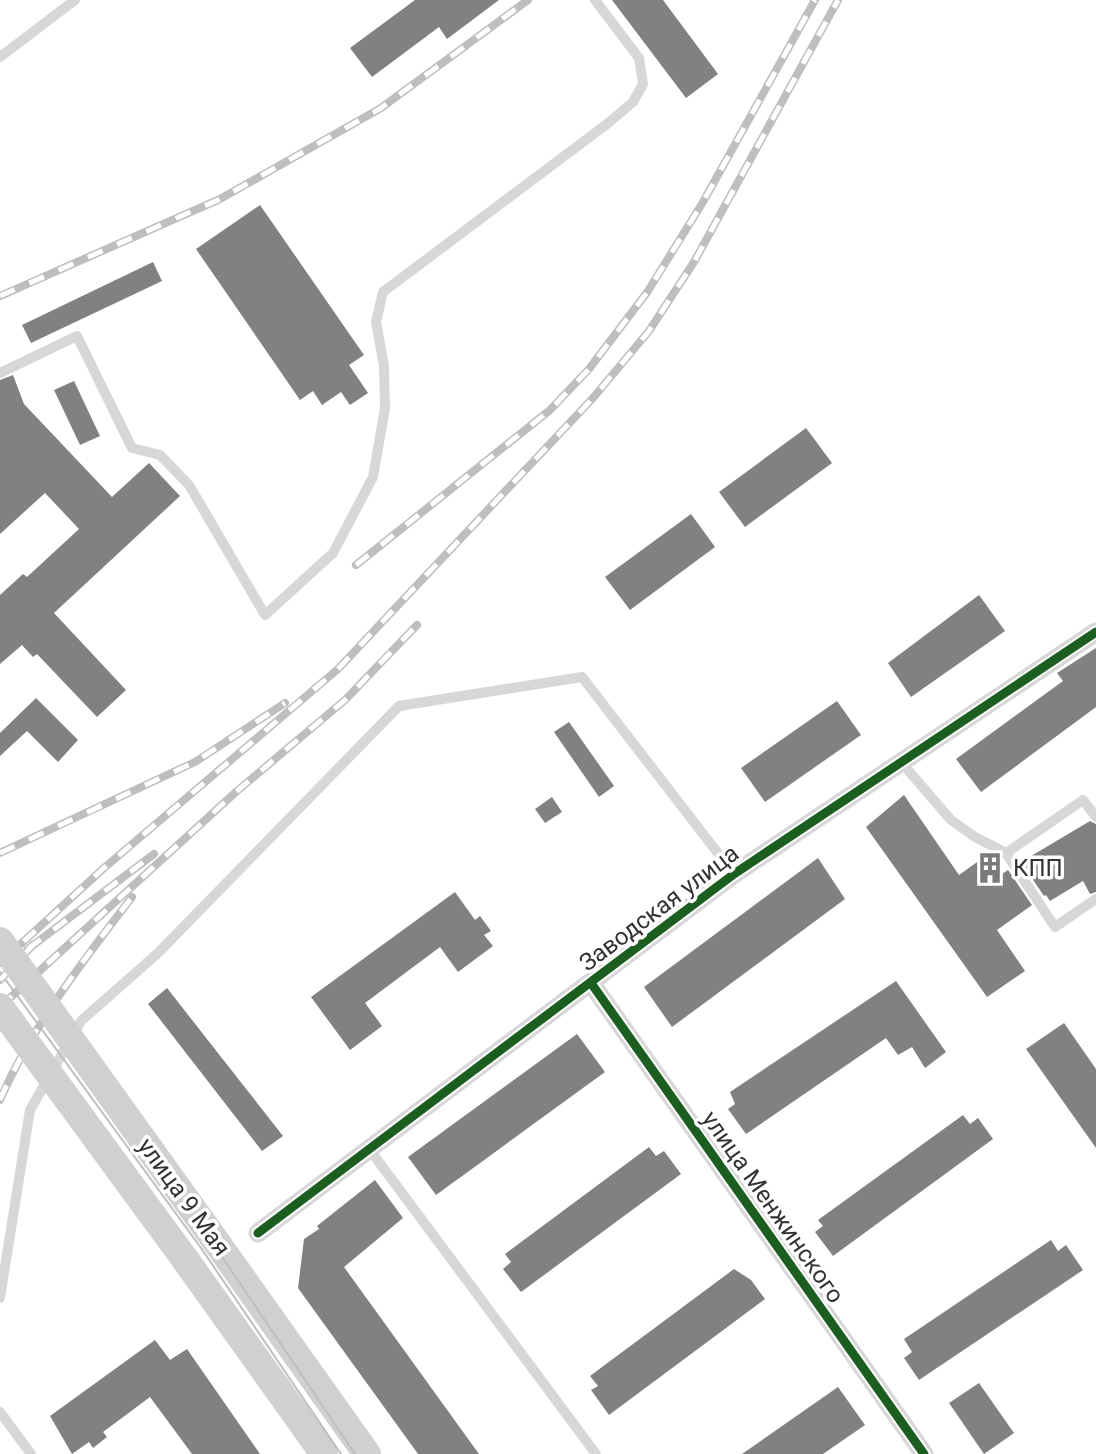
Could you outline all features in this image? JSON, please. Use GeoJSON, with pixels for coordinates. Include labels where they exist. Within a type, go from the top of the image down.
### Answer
{"type":"FeatureCollection","features":[{"type":"Feature","properties":{"kind":"main road","name":"улица 9 Мая"},"geometry":{"type":"LineString","coordinates":[[0,941],[367,1454]]}},
{"type":"Feature","properties":{"kind":"main road","name":"улица 9 Мая"},"geometry":{"type":"LineString","coordinates":[[0,1007],[324,1454]]}},
{"type":"Feature","properties":{"kind":"street","name":"Заводская улица"},"geometry":{"type":"LineString","coordinates":[[258,1233],[734,874],[1096,632]]}},
{"type":"Feature","properties":{"kind":"street","name":"улица Менжинского"},"geometry":{"type":"LineString","coordinates":[[591,983],[924,1454]]}},
{"type":"Feature","properties":{"kind":"lane"},"geometry":{"type":"LineString","coordinates":[[0,57],[75,0]]}},
{"type":"Feature","properties":{"kind":"lane"},"geometry":{"type":"LineString","coordinates":[[0,373],[77,336],[132,448],[160,455],[189,485],[265,615],[333,553],[373,477],[385,408],[384,366],[376,322],[383,292],[607,124],[633,102],[643,84],[639,58],[595,0]]}},
{"type":"Feature","properties":{"kind":"lane"},"geometry":{"type":"LineString","coordinates":[[0,1298],[30,1110],[81,1021],[158,953],[398,706],[582,677],[734,874]]}},
{"type":"Feature","properties":{"kind":"lane"},"geometry":{"type":"LineString","coordinates":[[901,762],[951,820],[975,837],[1006,853],[1055,927],[1096,899]]}},
{"type":"Feature","properties":{"kind":"lane"},"geometry":{"type":"LineString","coordinates":[[1006,853],[1083,800],[1096,817]]}},
{"type":"Feature","properties":{"kind":"lane"},"geometry":{"type":"LineString","coordinates":[[370,1150],[596,1454]]}},
{"type":"Feature","properties":{"kind":"lane"},"geometry":{"type":"LineString","coordinates":[[0,1412],[31,1454]]}},
{"type":"Feature","properties":{"kind":"building"},"geometry":{"type":"Polygon","coordinates":[[[415,0],[499,0],[447,39],[439,27],[372,77],[350,48],[415,0]]]}},
{"type":"Feature","properties":{"kind":"building"},"geometry":{"type":"Polygon","coordinates":[[[612,0],[663,0],[718,74],[686,98],[612,0]]]}},
{"type":"Feature","properties":{"kind":"building"},"geometry":{"type":"Polygon","coordinates":[[[260,205],[364,355],[349,365],[368,393],[350,405],[341,392],[322,405],[313,391],[300,400],[196,249],[260,205]]]}},
{"type":"Feature","properties":{"kind":"building"},"geometry":{"type":"Polygon","coordinates":[[[153,262],[162,281],[31,343],[22,325],[153,262]]]}},
{"type":"Feature","properties":{"kind":"building"},"geometry":{"type":"Polygon","coordinates":[[[13,375],[24,404],[112,497],[149,463],[180,496],[54,613],[126,690],[97,717],[37,654],[33,657],[22,645],[0,664],[0,595],[23,574],[27,577],[79,529],[45,493],[0,534],[0,380],[13,375]]]}},
{"type":"Feature","properties":{"kind":"building"},"geometry":{"type":"Polygon","coordinates":[[[74,381],[100,436],[80,445],[54,390],[74,381]]]}},
{"type":"Feature","properties":{"kind":"building"},"geometry":{"type":"Polygon","coordinates":[[[806,428],[832,463],[745,527],[719,492],[806,428]]]}},
{"type":"Feature","properties":{"kind":"building"},"geometry":{"type":"Polygon","coordinates":[[[691,514],[715,547],[630,610],[605,577],[691,514]]]}},
{"type":"Feature","properties":{"kind":"building"},"geometry":{"type":"Polygon","coordinates":[[[979,595],[1005,631],[911,697],[888,663],[979,595]]]}},
{"type":"Feature","properties":{"kind":"building"},"geometry":{"type":"Polygon","coordinates":[[[1096,648],[1096,707],[981,792],[956,759],[1063,681],[1057,673],[1096,648]]]}},
{"type":"Feature","properties":{"kind":"building"},"geometry":{"type":"Polygon","coordinates":[[[36,698],[78,740],[58,762],[27,731],[0,756],[0,733],[36,698]]]}},
{"type":"Feature","properties":{"kind":"building"},"geometry":{"type":"Polygon","coordinates":[[[837,701],[861,735],[765,802],[741,768],[837,701]]]}},
{"type":"Feature","properties":{"kind":"building"},"geometry":{"type":"Polygon","coordinates":[[[569,722],[614,786],[599,797],[554,732],[569,722]]]}},
{"type":"Feature","properties":{"kind":"building"},"geometry":{"type":"Polygon","coordinates":[[[904,795],[959,875],[987,855],[1002,874],[1008,870],[1032,905],[997,930],[1025,971],[987,997],[866,827],[904,795]]]}},
{"type":"Feature","properties":{"kind":"building"},"geometry":{"type":"Polygon","coordinates":[[[552,797],[562,812],[545,823],[535,809],[552,797]]]}},
{"type":"Feature","properties":{"kind":"building"},"geometry":{"type":"Polygon","coordinates":[[[1090,821],[1096,824],[1096,892],[1090,894],[1083,881],[1050,901],[1021,862],[1090,821]]]}},
{"type":"Feature","properties":{"kind":"building"},"geometry":{"type":"Polygon","coordinates":[[[818,858],[845,899],[672,1027],[644,987],[818,858]]]}},
{"type":"Feature","properties":{"kind":"building"},"geometry":{"type":"Polygon","coordinates":[[[455,892],[475,920],[480,916],[491,931],[484,935],[493,946],[458,972],[440,947],[365,1003],[382,1026],[350,1050],[311,997],[455,892]]]}},
{"type":"Feature","properties":{"kind":"building"},"geometry":{"type":"Polygon","coordinates":[[[896,981],[946,1052],[925,1068],[912,1047],[898,1055],[886,1038],[746,1134],[728,1109],[735,1104],[730,1092],[896,981]]]}},
{"type":"Feature","properties":{"kind":"building"},"geometry":{"type":"Polygon","coordinates":[[[167,988],[283,1136],[262,1151],[148,1004],[167,988]]]}},
{"type":"Feature","properties":{"kind":"building"},"geometry":{"type":"Polygon","coordinates":[[[1064,1023],[1096,1069],[1096,1148],[1026,1049],[1064,1023]]]}},
{"type":"Feature","properties":{"kind":"building"},"geometry":{"type":"Polygon","coordinates":[[[577,1034],[605,1072],[436,1195],[408,1157],[577,1034]]]}},
{"type":"Feature","properties":{"kind":"building"},"geometry":{"type":"Polygon","coordinates":[[[963,1115],[970,1124],[978,1118],[993,1139],[833,1256],[815,1232],[823,1226],[818,1220],[963,1115]]]}},
{"type":"Feature","properties":{"kind":"building"},"geometry":{"type":"Polygon","coordinates":[[[649,1147],[656,1156],[664,1151],[681,1174],[521,1292],[503,1269],[511,1262],[505,1254],[649,1147]]]}},
{"type":"Feature","properties":{"kind":"building"},"geometry":{"type":"Polygon","coordinates":[[[375,1180],[403,1218],[344,1267],[479,1454],[418,1454],[298,1288],[304,1239],[375,1180]]]}},
{"type":"Feature","properties":{"kind":"building"},"geometry":{"type":"Polygon","coordinates":[[[1051,1240],[1058,1251],[1066,1245],[1083,1270],[919,1380],[904,1358],[912,1352],[904,1339],[1051,1240]]]}},
{"type":"Feature","properties":{"kind":"building"},"geometry":{"type":"Polygon","coordinates":[[[734,1269],[751,1280],[765,1299],[609,1415],[591,1390],[598,1386],[590,1376],[734,1269]]]}},
{"type":"Feature","properties":{"kind":"building"},"geometry":{"type":"Polygon","coordinates":[[[155,1340],[170,1360],[187,1349],[260,1454],[192,1454],[150,1397],[103,1432],[107,1437],[93,1448],[89,1442],[72,1454],[50,1416],[155,1340]]]}},
{"type":"Feature","properties":{"kind":"building"},"geometry":{"type":"Polygon","coordinates":[[[979,1383],[1014,1433],[984,1454],[949,1403],[979,1383]]]}},
{"type":"Feature","properties":{"kind":"building"},"geometry":{"type":"Polygon","coordinates":[[[838,1387],[865,1425],[823,1454],[742,1454],[838,1387]]]}},
{"type":"Feature","properties":{"kind":"tram line"},"geometry":{"type":"LineString","coordinates":[[0,953],[210,1239],[355,1454]]}},
{"type":"Feature","properties":{"kind":"tram line"},"geometry":{"type":"LineString","coordinates":[[0,972],[201,1248],[341,1454]]}},
{"type":"Feature","properties":{"kind":"railway"},"geometry":{"type":"LineString","coordinates":[[0,296],[220,199],[381,108],[528,0]]}},
{"type":"Feature","properties":{"kind":"railway"},"geometry":{"type":"LineString","coordinates":[[356,565],[550,410],[589,369],[648,291],[703,202],[815,0]]}},
{"type":"Feature","properties":{"kind":"railway"},"geometry":{"type":"LineString","coordinates":[[0,963],[104,868],[338,669],[593,398],[649,331],[694,262],[838,0]]}},
{"type":"Feature","properties":{"kind":"railway"},"geometry":{"type":"LineString","coordinates":[[0,1007],[237,791],[345,700],[417,625]]}},
{"type":"Feature","properties":{"kind":"railway"},"geometry":{"type":"LineString","coordinates":[[0,853],[195,762],[285,703]]}},
{"type":"Feature","properties":{"kind":"railway"},"geometry":{"type":"LineString","coordinates":[[28,949],[154,854]]}},
{"type":"Feature","properties":{"kind":"railway"},"geometry":{"type":"LineString","coordinates":[[0,1100],[43,1020],[132,897]]}},
{"type":"Feature","properties":{"kind":"railway"},"geometry":{"type":"LineString","coordinates":[[0,980],[33,945]]}},
{"type":"Feature","properties":{"kind":"cycle path"},"geometry":{"type":"LineString","coordinates":[[258,1233],[734,874],[1096,632]]}},
{"type":"Feature","properties":{"kind":"cycle path"},"geometry":{"type":"LineString","coordinates":[[591,983],[924,1454]]}},
{"type":"Feature","properties":{"kind":"place","name":"КПП"},"geometry":{"type":"Point","coordinates":[990,868]}}]}
